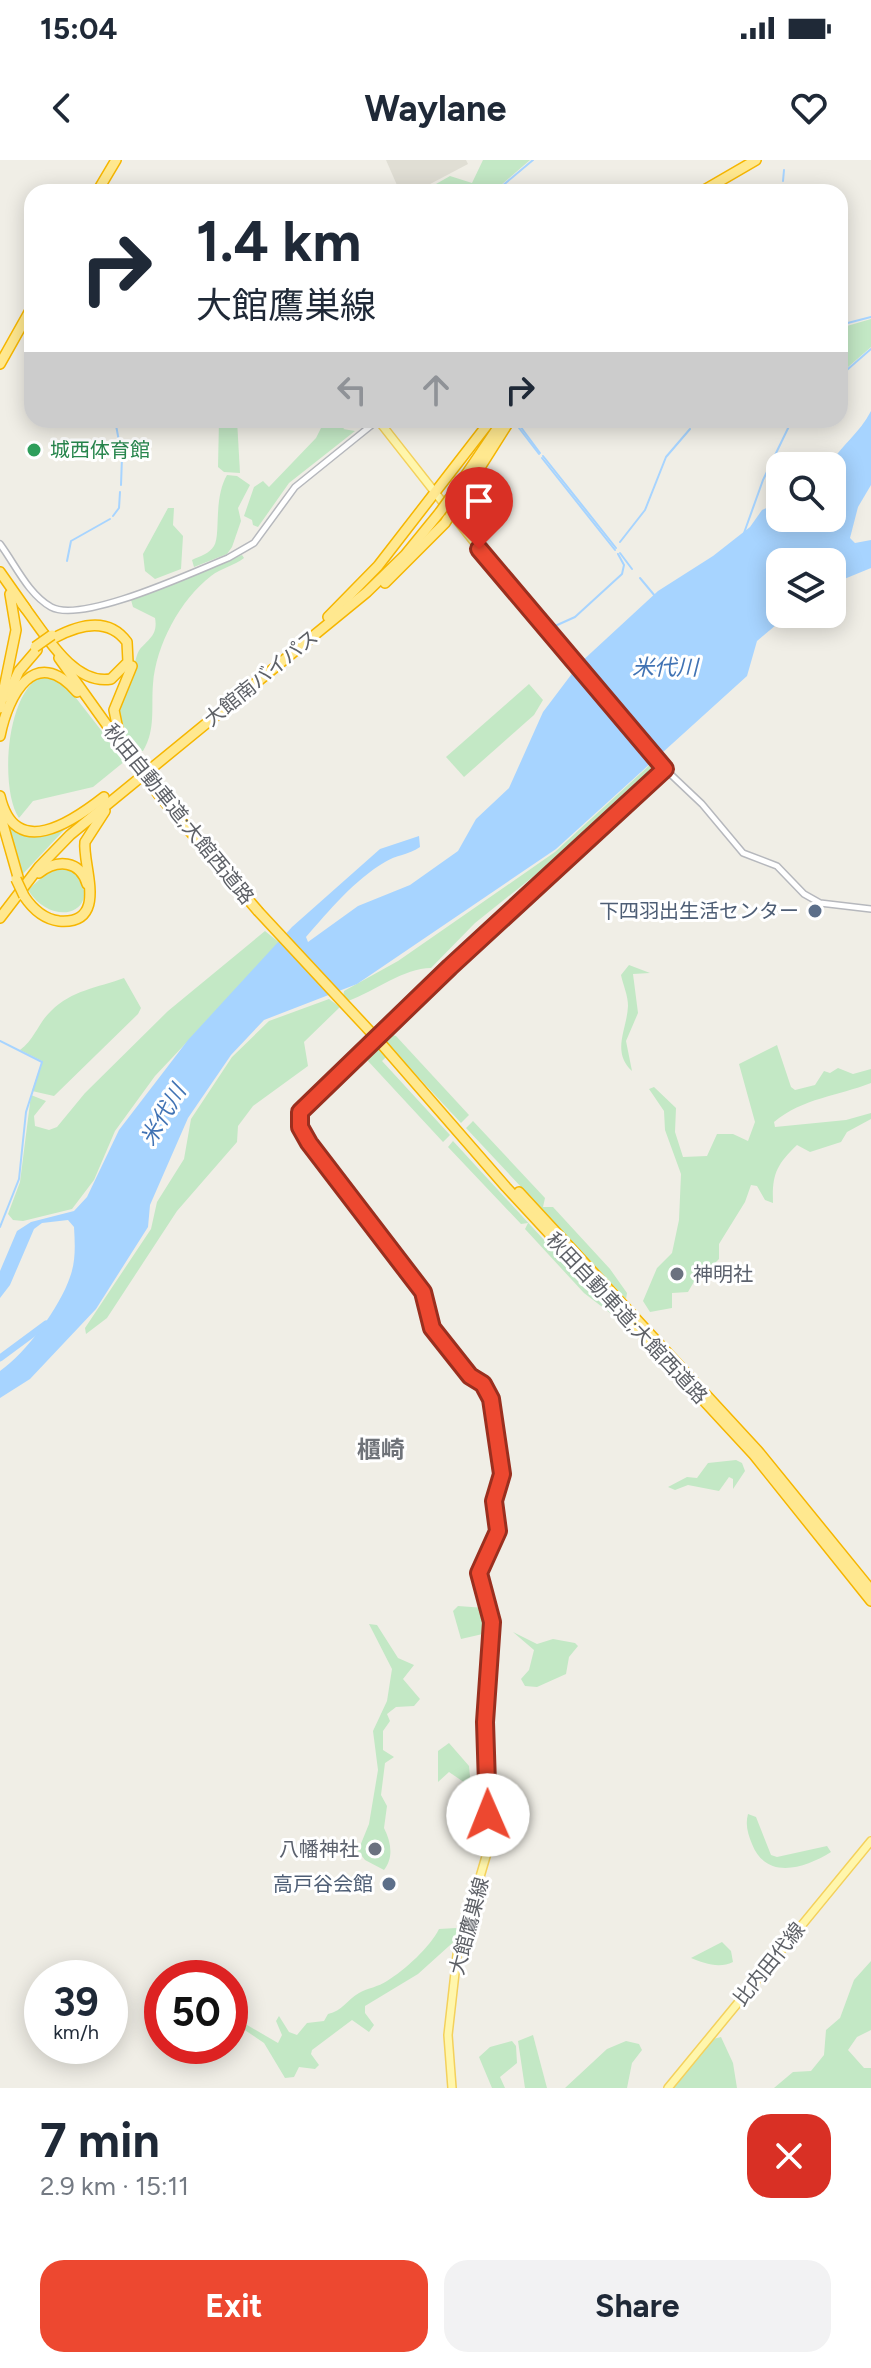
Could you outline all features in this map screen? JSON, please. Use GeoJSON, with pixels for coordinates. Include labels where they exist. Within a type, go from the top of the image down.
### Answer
{"type":"FeatureCollection","features":[{"type":"Feature","properties":{"kind":"highway"},"geometry":{"type":"LineString","coordinates":[[102,184],[116,160]]}},
{"type":"Feature","properties":{"kind":"highway"},"geometry":{"type":"LineString","coordinates":[[714,184],[756,160]]}},
{"type":"Feature","properties":{"kind":"highway"},"geometry":{"type":"LineString","coordinates":[[0,364],[24,321]]}},
{"type":"Feature","properties":{"kind":"highway"},"geometry":{"type":"LineString","coordinates":[[319,628],[378,566],[485,428]]}},
{"type":"Feature","properties":{"kind":"highway","name":"大館南バイパス"},"geometry":{"type":"LineString","coordinates":[[448,496],[492,428]]}},
{"type":"Feature","properties":{"kind":"highway","name":"大館南バイパス"},"geometry":{"type":"LineString","coordinates":[[0,919],[26,882],[70,835],[393,568],[497,428]]}},
{"type":"Feature","properties":{"kind":"highway"},"geometry":{"type":"LineString","coordinates":[[319,628],[402,569],[452,514],[505,428]]}},
{"type":"Feature","properties":{"kind":"highway"},"geometry":{"type":"LineString","coordinates":[[0,574],[14,603],[17,623],[0,709]]}},
{"type":"Feature","properties":{"kind":"highway","name":"秋田自動車道;大館西道路"},"geometry":{"type":"LineString","coordinates":[[0,574],[159,795],[258,911],[708,1394],[871,1590]]}},
{"type":"Feature","properties":{"kind":"highway"},"geometry":{"type":"LineString","coordinates":[[22,604],[69,662],[87,677],[111,679],[120,675],[128,662],[127,642],[109,627],[84,626],[53,636]]}},
{"type":"Feature","properties":{"kind":"highway"},"geometry":{"type":"LineString","coordinates":[[0,709],[13,674],[53,636],[77,623],[99,621],[118,627],[128,637],[133,659],[113,716],[117,733],[130,755]]}},
{"type":"Feature","properties":{"kind":"highway","name":"大館南バイパス"},"geometry":{"type":"LineString","coordinates":[[0,909],[65,833],[144,766],[319,628]]}},
{"type":"Feature","properties":{"kind":"highway"},"geometry":{"type":"LineString","coordinates":[[0,733],[11,687],[36,649]]}},
{"type":"Feature","properties":{"kind":"highway"},"geometry":{"type":"LineString","coordinates":[[0,733],[17,690],[29,678],[46,673],[59,676],[71,686],[120,744]]}},
{"type":"Feature","properties":{"kind":"highway"},"geometry":{"type":"LineString","coordinates":[[0,828],[17,878],[38,913],[53,920],[68,920],[82,913],[92,892],[84,853],[89,830],[102,813],[163,757]]}},
{"type":"Feature","properties":{"kind":"highway"},"geometry":{"type":"LineString","coordinates":[[0,796],[6,813],[16,825],[30,831],[46,831],[77,817],[144,766]]}},
{"type":"Feature","properties":{"kind":"highway"},"geometry":{"type":"LineString","coordinates":[[0,814],[17,878]]}},
{"type":"Feature","properties":{"kind":"highway"},"geometry":{"type":"LineString","coordinates":[[0,919],[32,879],[52,865],[75,867],[88,887],[83,906],[65,917],[44,912],[25,895]]}},
{"type":"Feature","properties":{"kind":"highway","name":"秋田自動車道;大館西道路"},"geometry":{"type":"LineString","coordinates":[[378,1040],[810,1522],[871,1601]]}},
{"type":"Feature","properties":{"kind":"highway"},"geometry":{"type":"LineString","coordinates":[[810,1522],[871,1607]]}},
{"type":"Feature","properties":{"kind":"highway"},"geometry":{"type":"LineString","coordinates":[[838,1547],[871,1583]]}},
{"type":"Feature","properties":{"kind":"main road"},"geometry":{"type":"LineString","coordinates":[[384,428],[556,641],[663,766]]}},
{"type":"Feature","properties":{"kind":"main road","name":"大館鷹巣線"},"geometry":{"type":"LineString","coordinates":[[452,2088],[448,2035],[457,1955],[487,1853],[485,1722],[492,1622],[479,1573],[498,1531],[494,1501],[502,1474],[495,1423],[487,1388],[470,1376],[432,1328],[423,1292],[309,1143],[300,1127],[300,1112],[663,766]]}},
{"type":"Feature","properties":{"kind":"main road","name":"比内田代線"},"geometry":{"type":"LineString","coordinates":[[668,2088],[871,1841]]}},
{"type":"Feature","properties":{"kind":"street"},"geometry":{"type":"LineString","coordinates":[[0,544],[42,601],[58,610],[77,612],[248,547],[297,485],[368,428]]}},
{"type":"Feature","properties":{"kind":"street"},"geometry":{"type":"LineString","coordinates":[[663,766],[702,804],[743,853],[777,866],[804,894],[820,903],[871,909]]}},
{"type":"Feature","properties":{"kind":"shaded area"},"geometry":{"type":"Polygon","coordinates":[[[386,160],[466,160],[468,164],[430,184],[396,184],[386,160]]]}},
{"type":"Feature","properties":{"kind":"green space"},"geometry":{"type":"Polygon","coordinates":[[[483,160],[530,160],[502,184],[436,184],[450,176],[472,183],[483,160]]]}},
{"type":"Feature","properties":{"kind":"green space"},"geometry":{"type":"Polygon","coordinates":[[[871,319],[871,347],[848,367],[848,326],[871,319]]]}},
{"type":"Feature","properties":{"kind":"green space"},"geometry":{"type":"Polygon","coordinates":[[[219,428],[237,428],[240,473],[224,472],[218,467],[219,428]]]}},
{"type":"Feature","properties":{"kind":"green space"},"geometry":{"type":"Polygon","coordinates":[[[321,428],[355,431],[289,483],[258,527],[253,525],[252,520],[244,516],[254,487],[263,481],[269,487],[316,438],[321,428]]]}},
{"type":"Feature","properties":{"kind":"green space"},"geometry":{"type":"Polygon","coordinates":[[[227,475],[237,476],[250,485],[238,508],[241,521],[232,547],[227,554],[194,567],[192,560],[210,551],[216,541],[220,495],[227,475]]]}},
{"type":"Feature","properties":{"kind":"green space"},"geometry":{"type":"Polygon","coordinates":[[[168,508],[174,508],[173,525],[183,536],[181,569],[155,579],[145,571],[143,554],[168,508]]]}},
{"type":"Feature","properties":{"kind":"green space"},"geometry":{"type":"Polygon","coordinates":[[[242,555],[244,558],[215,573],[200,586],[172,624],[155,669],[150,735],[143,751],[136,751],[123,731],[119,713],[137,654],[152,635],[156,623],[155,618],[133,607],[131,600],[242,555]]]}},
{"type":"Feature","properties":{"kind":"green space"},"geometry":{"type":"Polygon","coordinates":[[[42,676],[58,679],[69,689],[125,761],[93,787],[33,801],[19,818],[9,787],[13,721],[30,686],[42,676]]]}},
{"type":"Feature","properties":{"kind":"green space"},"geometry":{"type":"Polygon","coordinates":[[[529,684],[543,700],[534,715],[464,777],[446,757],[529,684]]]}},
{"type":"Feature","properties":{"kind":"green space"},"geometry":{"type":"Polygon","coordinates":[[[653,762],[652,768],[539,872],[475,923],[431,968],[410,972],[348,1001],[343,997],[344,991],[398,961],[555,852],[653,762]]]}},
{"type":"Feature","properties":{"kind":"green space"},"geometry":{"type":"Polygon","coordinates":[[[5,816],[41,834],[66,828],[21,876],[5,816]]]}},
{"type":"Feature","properties":{"kind":"green space"},"geometry":{"type":"Polygon","coordinates":[[[53,867],[73,869],[82,883],[84,895],[81,904],[73,910],[51,910],[39,903],[28,890],[53,867]]]}},
{"type":"Feature","properties":{"kind":"green space"},"geometry":{"type":"Polygon","coordinates":[[[265,931],[280,943],[155,1076],[115,1131],[94,1180],[72,1209],[23,1221],[13,1220],[8,1214],[20,1182],[31,1095],[46,1101],[34,1116],[35,1126],[49,1130],[57,1127],[85,1093],[168,1011],[265,931]]]}},
{"type":"Feature","properties":{"kind":"green space"},"geometry":{"type":"Polygon","coordinates":[[[629,965],[650,973],[633,974],[638,1013],[626,1041],[632,1071],[622,1056],[621,1048],[628,1006],[621,975],[629,965]]]}},
{"type":"Feature","properties":{"kind":"green space"},"geometry":{"type":"Polygon","coordinates":[[[124,978],[141,1008],[138,1014],[54,1096],[32,1091],[42,1061],[20,1050],[47,1016],[76,994],[124,978]]]}},
{"type":"Feature","properties":{"kind":"green space"},"geometry":{"type":"Polygon","coordinates":[[[329,999],[340,1007],[304,1042],[308,1066],[253,1106],[238,1126],[237,1142],[177,1211],[107,1318],[86,1334],[85,1328],[151,1229],[157,1202],[184,1159],[191,1119],[232,1057],[269,1021],[329,999]]]}},
{"type":"Feature","properties":{"kind":"green space"},"geometry":{"type":"Polygon","coordinates":[[[386,1033],[396,1036],[469,1115],[461,1123],[381,1037],[386,1033]]]}},
{"type":"Feature","properties":{"kind":"green space"},"geometry":{"type":"Polygon","coordinates":[[[375,1043],[387,1056],[382,1061],[450,1135],[443,1142],[368,1061],[375,1043]]]}},
{"type":"Feature","properties":{"kind":"green space"},"geometry":{"type":"Polygon","coordinates":[[[777,1045],[791,1087],[795,1090],[815,1085],[824,1071],[830,1073],[838,1068],[853,1074],[871,1069],[871,1083],[797,1108],[774,1122],[775,1127],[846,1120],[871,1113],[871,1119],[847,1132],[841,1142],[810,1152],[797,1145],[777,1171],[773,1203],[765,1200],[757,1186],[751,1185],[745,1202],[719,1244],[719,1259],[711,1267],[702,1268],[688,1292],[672,1293],[672,1308],[650,1312],[643,1301],[657,1268],[672,1253],[679,1220],[681,1174],[665,1130],[664,1111],[649,1089],[654,1087],[676,1108],[675,1132],[683,1157],[707,1156],[717,1134],[733,1134],[748,1141],[755,1122],[739,1064],[777,1045]]]}},
{"type":"Feature","properties":{"kind":"green space"},"geometry":{"type":"Polygon","coordinates":[[[473,1121],[545,1198],[543,1207],[553,1207],[610,1269],[627,1293],[626,1299],[466,1128],[473,1121]]]}},
{"type":"Feature","properties":{"kind":"green space"},"geometry":{"type":"Polygon","coordinates":[[[453,1141],[614,1316],[584,1293],[525,1229],[528,1223],[521,1224],[448,1147],[453,1141]]]}},
{"type":"Feature","properties":{"kind":"green space"},"geometry":{"type":"Polygon","coordinates":[[[736,1460],[742,1463],[745,1471],[733,1489],[733,1479],[729,1477],[719,1491],[688,1485],[675,1490],[668,1487],[687,1477],[697,1478],[708,1463],[736,1460]]]}},
{"type":"Feature","properties":{"kind":"green space"},"geometry":{"type":"Polygon","coordinates":[[[458,1606],[485,1608],[487,1633],[461,1639],[453,1611],[458,1606]]]}},
{"type":"Feature","properties":{"kind":"green space"},"geometry":{"type":"Polygon","coordinates":[[[369,1624],[377,1625],[398,1658],[414,1665],[403,1679],[420,1699],[414,1706],[396,1707],[387,1714],[390,1721],[383,1731],[383,1750],[394,1757],[385,1763],[381,1795],[387,1806],[384,1828],[390,1849],[384,1870],[365,1860],[358,1851],[369,1824],[378,1770],[373,1731],[387,1701],[392,1669],[369,1624]]]}},
{"type":"Feature","properties":{"kind":"green space"},"geometry":{"type":"Polygon","coordinates":[[[513,1632],[537,1644],[553,1639],[575,1643],[578,1646],[569,1657],[566,1674],[537,1687],[525,1686],[521,1679],[529,1670],[534,1650],[513,1632]]]}},
{"type":"Feature","properties":{"kind":"green space"},"geometry":{"type":"Polygon","coordinates":[[[449,1743],[469,1766],[471,1787],[449,1772],[438,1782],[438,1751],[449,1743]]]}},
{"type":"Feature","properties":{"kind":"green space"},"geometry":{"type":"Polygon","coordinates":[[[748,1814],[756,1817],[771,1855],[777,1857],[827,1846],[831,1852],[809,1863],[787,1868],[766,1863],[751,1840],[748,1814]]]}},
{"type":"Feature","properties":{"kind":"green space"},"geometry":{"type":"Polygon","coordinates":[[[456,1928],[461,1932],[418,1974],[365,2006],[365,2013],[374,2025],[369,2032],[352,2020],[312,2050],[311,2054],[319,2065],[315,2069],[299,2067],[294,2077],[285,2078],[264,2043],[248,2032],[248,2026],[278,2043],[282,2035],[276,2021],[279,2016],[289,2032],[297,2035],[307,2023],[324,2021],[328,2014],[359,1993],[380,1985],[409,1964],[439,1929],[456,1928]]]}},
{"type":"Feature","properties":{"kind":"green space"},"geometry":{"type":"Polygon","coordinates":[[[722,1942],[731,1951],[733,1962],[717,1965],[691,1958],[722,1942]]]}},
{"type":"Feature","properties":{"kind":"green space"},"geometry":{"type":"Polygon","coordinates":[[[871,1961],[871,2030],[857,2037],[848,2050],[864,2068],[871,2068],[871,2088],[774,2088],[793,2072],[811,2071],[824,2055],[826,2030],[840,2018],[854,1980],[871,1961]]]}},
{"type":"Feature","properties":{"kind":"green space"},"geometry":{"type":"Polygon","coordinates":[[[533,2035],[547,2088],[525,2088],[518,2041],[533,2035]]]}},
{"type":"Feature","properties":{"kind":"green space"},"geometry":{"type":"Polygon","coordinates":[[[721,2037],[733,2063],[737,2088],[673,2088],[713,2039],[721,2037]]]}},
{"type":"Feature","properties":{"kind":"green space"},"geometry":{"type":"Polygon","coordinates":[[[512,2041],[516,2046],[517,2063],[500,2077],[505,2088],[492,2088],[479,2057],[490,2047],[512,2041]]]}},
{"type":"Feature","properties":{"kind":"green space"},"geometry":{"type":"Polygon","coordinates":[[[626,2041],[639,2044],[642,2050],[632,2063],[627,2088],[565,2088],[607,2049],[626,2041]]]}},
{"type":"Feature","properties":{"kind":"water","name":"米代川"},"geometry":{"type":"Polygon","coordinates":[[[871,411],[871,485],[858,507],[850,538],[855,543],[871,540],[871,568],[846,578],[846,548],[766,548],[766,628],[772,628],[757,641],[747,676],[556,849],[357,984],[264,1020],[231,1055],[188,1118],[150,1205],[148,1227],[96,1309],[30,1379],[0,1398],[0,1371],[31,1341],[50,1315],[65,1289],[74,1259],[74,1227],[68,1220],[42,1223],[34,1229],[10,1285],[0,1298],[0,1271],[17,1231],[31,1222],[74,1211],[87,1197],[119,1130],[188,1040],[292,927],[380,849],[419,836],[420,847],[385,862],[352,887],[306,937],[308,942],[358,906],[410,885],[458,851],[476,819],[509,788],[543,712],[580,663],[658,591],[713,556],[750,527],[766,508],[766,532],[846,532],[846,452],[839,452],[871,411]]]}},
{"type":"Feature","properties":{"kind":"waterway"},"geometry":{"type":"LineString","coordinates":[[504,184],[533,160]]}},
{"type":"Feature","properties":{"kind":"waterway"},"geometry":{"type":"LineString","coordinates":[[783,181],[784,170]]}},
{"type":"Feature","properties":{"kind":"waterway"},"geometry":{"type":"LineString","coordinates":[[848,323],[871,317]]}},
{"type":"Feature","properties":{"kind":"waterway"},"geometry":{"type":"LineString","coordinates":[[848,369],[871,349]]}},
{"type":"Feature","properties":{"kind":"waterway"},"geometry":{"type":"LineString","coordinates":[[117,428],[122,457],[121,485]]}},
{"type":"Feature","properties":{"kind":"waterway"},"geometry":{"type":"LineString","coordinates":[[519,428],[539,454]]}},
{"type":"Feature","properties":{"kind":"waterway"},"geometry":{"type":"LineString","coordinates":[[521,428],[540,453]]}},
{"type":"Feature","properties":{"kind":"waterway"},"geometry":{"type":"LineString","coordinates":[[744,533],[763,480],[788,428]]}},
{"type":"Feature","properties":{"kind":"waterway"},"geometry":{"type":"LineString","coordinates":[[620,542],[645,510],[666,457],[690,429]]}},
{"type":"Feature","properties":{"kind":"waterway"},"geometry":{"type":"LineString","coordinates":[[543,456],[616,548]]}},
{"type":"Feature","properties":{"kind":"waterway"},"geometry":{"type":"LineString","coordinates":[[542,458],[615,550]]}},
{"type":"Feature","properties":{"kind":"waterway"},"geometry":{"type":"LineString","coordinates":[[113,516],[119,508],[120,492]]}},
{"type":"Feature","properties":{"kind":"waterway"},"geometry":{"type":"LineString","coordinates":[[67,561],[71,541],[110,519]]}},
{"type":"Feature","properties":{"kind":"waterway"},"geometry":{"type":"LineString","coordinates":[[620,553],[632,569]]}},
{"type":"Feature","properties":{"kind":"waterway"},"geometry":{"type":"LineString","coordinates":[[555,626],[575,617],[622,574],[624,565],[618,554]]}},
{"type":"Feature","properties":{"kind":"waterway"},"geometry":{"type":"LineString","coordinates":[[640,578],[655,596]]}},
{"type":"Feature","properties":{"kind":"waterway"},"geometry":{"type":"LineString","coordinates":[[0,1041],[42,1062],[26,1112],[19,1179],[0,1227]]}},
{"type":"Feature","properties":{"kind":"waterway","name":"米代川"},"geometry":{"type":"LineString","coordinates":[[0,1358],[46,1324]]}},
{"type":"Feature","properties":{"kind":"place","name":"城西体育館"},"geometry":{"type":"Point","coordinates":[34,450]}},
{"type":"Feature","properties":{"kind":"place","name":"下四羽出生活センター"},"geometry":{"type":"Point","coordinates":[815,911]}},
{"type":"Feature","properties":{"kind":"place","name":"神明社"},"geometry":{"type":"Point","coordinates":[677,1274]}},
{"type":"Feature","properties":{"kind":"place","name":"八幡神社"},"geometry":{"type":"Point","coordinates":[375,1849]}},
{"type":"Feature","properties":{"kind":"place","name":"高戸谷会館"},"geometry":{"type":"Point","coordinates":[389,1884]}},
{"type":"Feature","properties":{"kind":"district","name":"櫃崎"},"geometry":{"type":"Point","coordinates":[381,1449]}},
{"type":"Feature","properties":{"kind":"route"},"geometry":{"type":"LineString","coordinates":[[479,549],[665,769],[636,792],[300,1112],[300,1127],[309,1143],[423,1292],[432,1328],[470,1376],[487,1388],[491,1399],[502,1474],[494,1501],[498,1531],[479,1566],[492,1622],[485,1722],[488,1815]]}}]}
